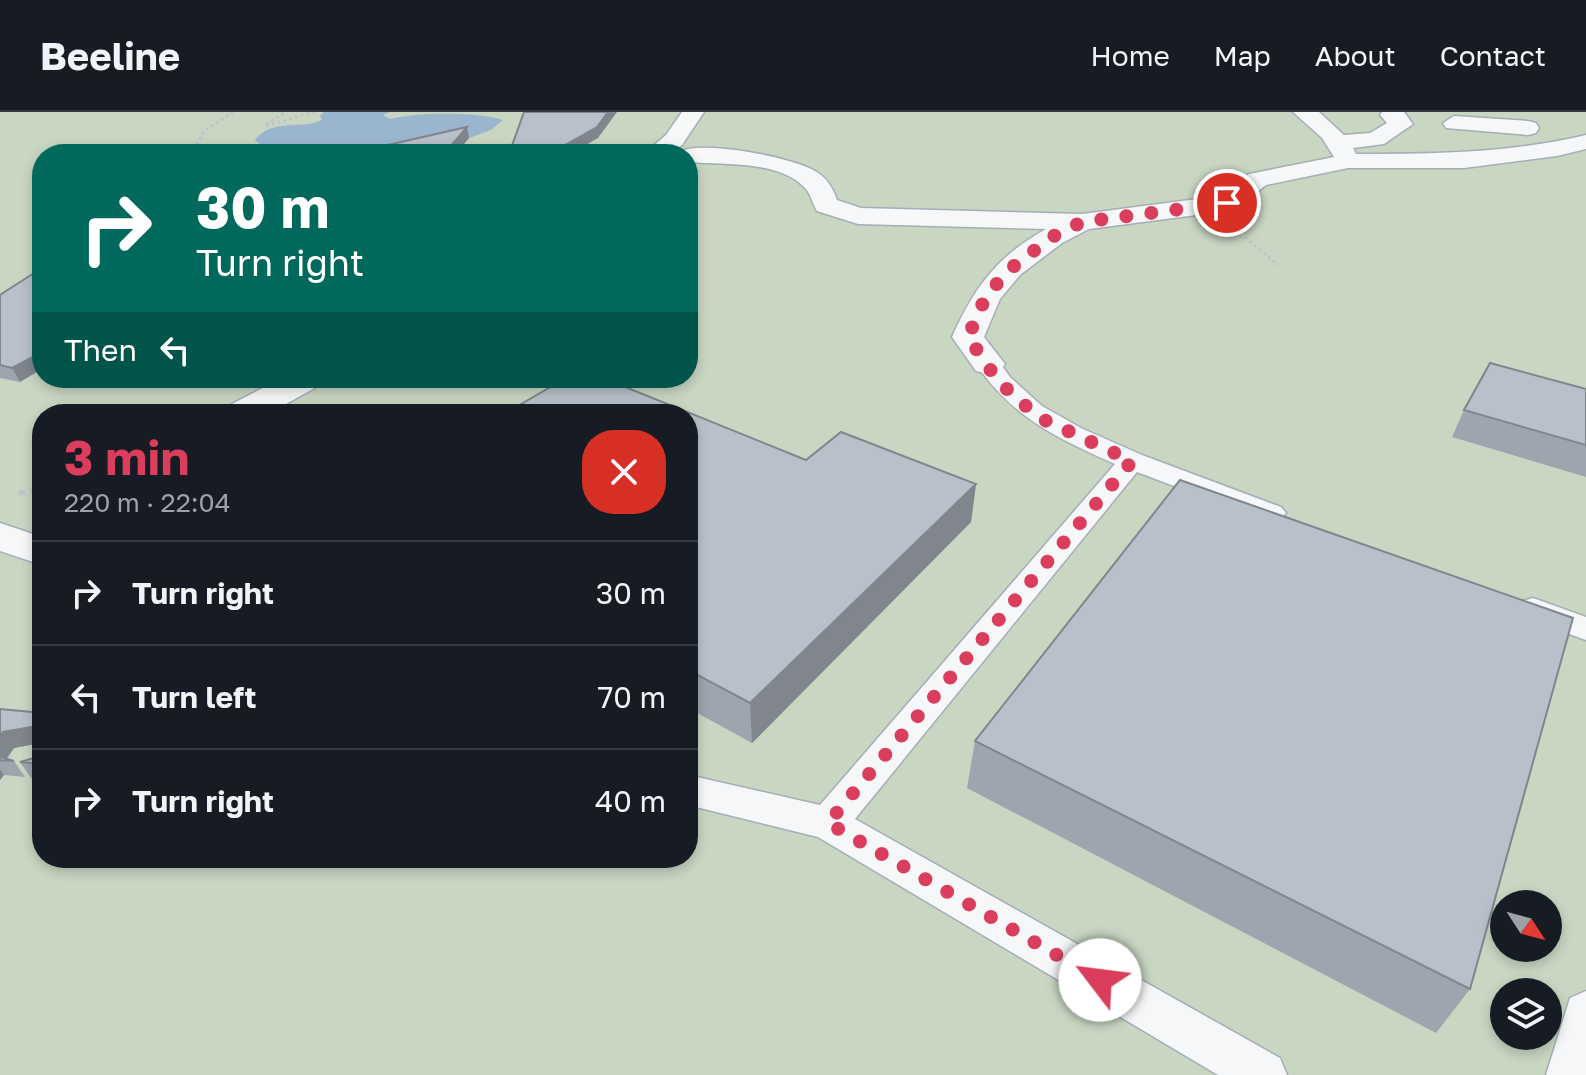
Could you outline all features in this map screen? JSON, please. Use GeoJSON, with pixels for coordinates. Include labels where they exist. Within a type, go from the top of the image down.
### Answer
{"type":"FeatureCollection","features":[{"type":"Feature","properties":{"kind":"street"},"geometry":{"type":"LineString","coordinates":[[667,144],[687,125],[693,112]]}},
{"type":"Feature","properties":{"kind":"street"},"geometry":{"type":"LineString","coordinates":[[1304,112],[1322,123],[1343,152],[1464,161],[1528,154],[1586,142]]}},
{"type":"Feature","properties":{"kind":"street"},"geometry":{"type":"LineString","coordinates":[[698,156],[754,160],[795,171],[819,187],[826,205],[858,216],[1082,222],[1227,203],[1258,179],[1425,121],[1528,128]]}},
{"type":"Feature","properties":{"kind":"street"},"geometry":{"type":"LineString","coordinates":[[988,364],[968,337],[986,296],[1010,269],[1052,237],[1082,222]]}},
{"type":"Feature","properties":{"kind":"street"},"geometry":{"type":"LineString","coordinates":[[260,404],[289,388]]}},
{"type":"Feature","properties":{"kind":"street"},"geometry":{"type":"LineString","coordinates":[[0,536],[32,548]]}},
{"type":"Feature","properties":{"kind":"lane"},"geometry":{"type":"LineString","coordinates":[[988,364],[998,381],[1038,417],[1132,461],[1293,521]]}},
{"type":"Feature","properties":{"kind":"lane"},"geometry":{"type":"LineString","coordinates":[[828,823],[1132,461]]}},
{"type":"Feature","properties":{"kind":"lane"},"geometry":{"type":"LineString","coordinates":[[1498,597],[1586,629]]}},
{"type":"Feature","properties":{"kind":"lane"},"geometry":{"type":"LineString","coordinates":[[698,792],[828,823],[1263,1075]]}},
{"type":"Feature","properties":{"kind":"lane"},"geometry":{"type":"LineString","coordinates":[[1570,1075],[1586,1013]]}},
{"type":"Feature","properties":{"kind":"path"},"geometry":{"type":"LineString","coordinates":[[196,144],[196,140],[233,112]]}},
{"type":"Feature","properties":{"kind":"path"},"geometry":{"type":"LineString","coordinates":[[286,112],[266,126],[314,112]]}},
{"type":"Feature","properties":{"kind":"green space"},"geometry":{"type":"Polygon","coordinates":[[[0,112],[1586,112],[1586,1075],[0,1075],[0,112]]]}},
{"type":"Feature","properties":{"kind":"water"},"geometry":{"type":"Polygon","coordinates":[[[324,112],[390,112],[383,115],[390,119],[416,115],[479,115],[503,120],[491,130],[456,144],[261,144],[255,140],[276,127],[309,124],[322,120],[320,116],[324,112]]]}},
{"type":"Feature","properties":{"kind":"building"},"geometry":{"type":"Polygon","coordinates":[[[524,112],[608,112],[597,127],[567,144],[513,144],[524,112]]]}},
{"type":"Feature","properties":{"kind":"building"},"geometry":{"type":"Polygon","coordinates":[[[467,127],[453,144],[392,144],[467,127]]]}},
{"type":"Feature","properties":{"kind":"building"},"geometry":{"type":"Polygon","coordinates":[[[32,274],[32,357],[12,368],[0,365],[0,295],[32,274]]]}},
{"type":"Feature","properties":{"kind":"building"},"geometry":{"type":"Polygon","coordinates":[[[1490,363],[1586,389],[1586,445],[1464,410],[1490,363]]]}},
{"type":"Feature","properties":{"kind":"building"},"geometry":{"type":"Polygon","coordinates":[[[549,388],[628,388],[667,404],[521,404],[549,388]]]}},
{"type":"Feature","properties":{"kind":"building"},"geometry":{"type":"Polygon","coordinates":[[[698,416],[806,460],[841,432],[976,484],[750,703],[698,675],[698,416]]]}},
{"type":"Feature","properties":{"kind":"building"},"geometry":{"type":"Polygon","coordinates":[[[1180,480],[1573,618],[1497,890],[1490,890],[1490,917],[1470,989],[975,741],[1180,480]]]}},
{"type":"Feature","properties":{"kind":"building"},"geometry":{"type":"Polygon","coordinates":[[[0,709],[32,712],[32,728],[3,732],[0,737],[0,709]]]}},
{"type":"Feature","properties":{"kind":"route"},"geometry":{"type":"LineString","coordinates":[[1100,980],[828,823],[1132,461],[1038,417],[998,381],[968,337],[986,296],[1010,269],[1052,237],[1082,222],[1227,203]]}}]}
